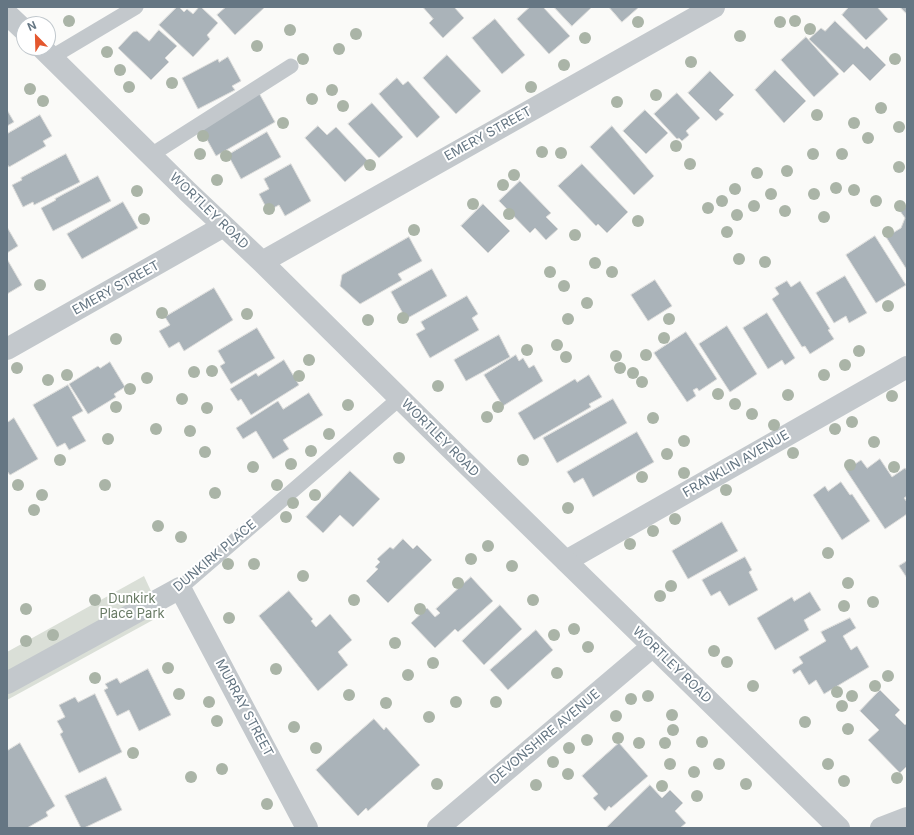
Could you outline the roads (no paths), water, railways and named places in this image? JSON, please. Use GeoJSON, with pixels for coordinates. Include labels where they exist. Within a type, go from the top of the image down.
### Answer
{"type":"FeatureCollection","features":[{"type":"Feature","properties":{"kind":"street","name":"EMERY STREET"},"geometry":{"type":"LineString","coordinates":[[262,262],[714,7]]}},
{"type":"Feature","properties":{"kind":"street"},"geometry":{"type":"LineString","coordinates":[[7,14],[16,22]]}},
{"type":"Feature","properties":{"kind":"street","name":"WORTLEY ROAD"},"geometry":{"type":"LineString","coordinates":[[50,56],[838,828]]}},
{"type":"Feature","properties":{"kind":"street","name":"EMERY STREET"},"geometry":{"type":"LineString","coordinates":[[7,349],[224,226]]}},
{"type":"Feature","properties":{"kind":"street","name":"FRANKLIN AVENUE"},"geometry":{"type":"LineString","coordinates":[[566,561],[907,367]]}},
{"type":"Feature","properties":{"kind":"street","name":"DUNKIRK PLACE"},"geometry":{"type":"LineString","coordinates":[[7,683],[180,588]]}},
{"type":"Feature","properties":{"kind":"street","name":"MURRAY STREET"},"geometry":{"type":"LineString","coordinates":[[180,588],[307,828]]}},
{"type":"Feature","properties":{"kind":"street","name":"DEVONSHIRE AVENUE"},"geometry":{"type":"LineString","coordinates":[[438,828],[653,646]]}},
{"type":"Feature","properties":{"kind":"street"},"geometry":{"type":"LineString","coordinates":[[881,828],[907,818]]}},
{"type":"Feature","properties":{"kind":"lane"},"geometry":{"type":"LineString","coordinates":[[56,48],[136,7]]}},
{"type":"Feature","properties":{"kind":"lane"},"geometry":{"type":"LineString","coordinates":[[151,155],[291,66]]}},
{"type":"Feature","properties":{"kind":"lane","name":"DUNKIRK PLACE"},"geometry":{"type":"LineString","coordinates":[[180,588],[400,398]]}},
{"type":"Feature","properties":{"kind":"park label","name":"Dunkirk Place Park"},"geometry":{"type":"Point","coordinates":[132,606]}}]}
